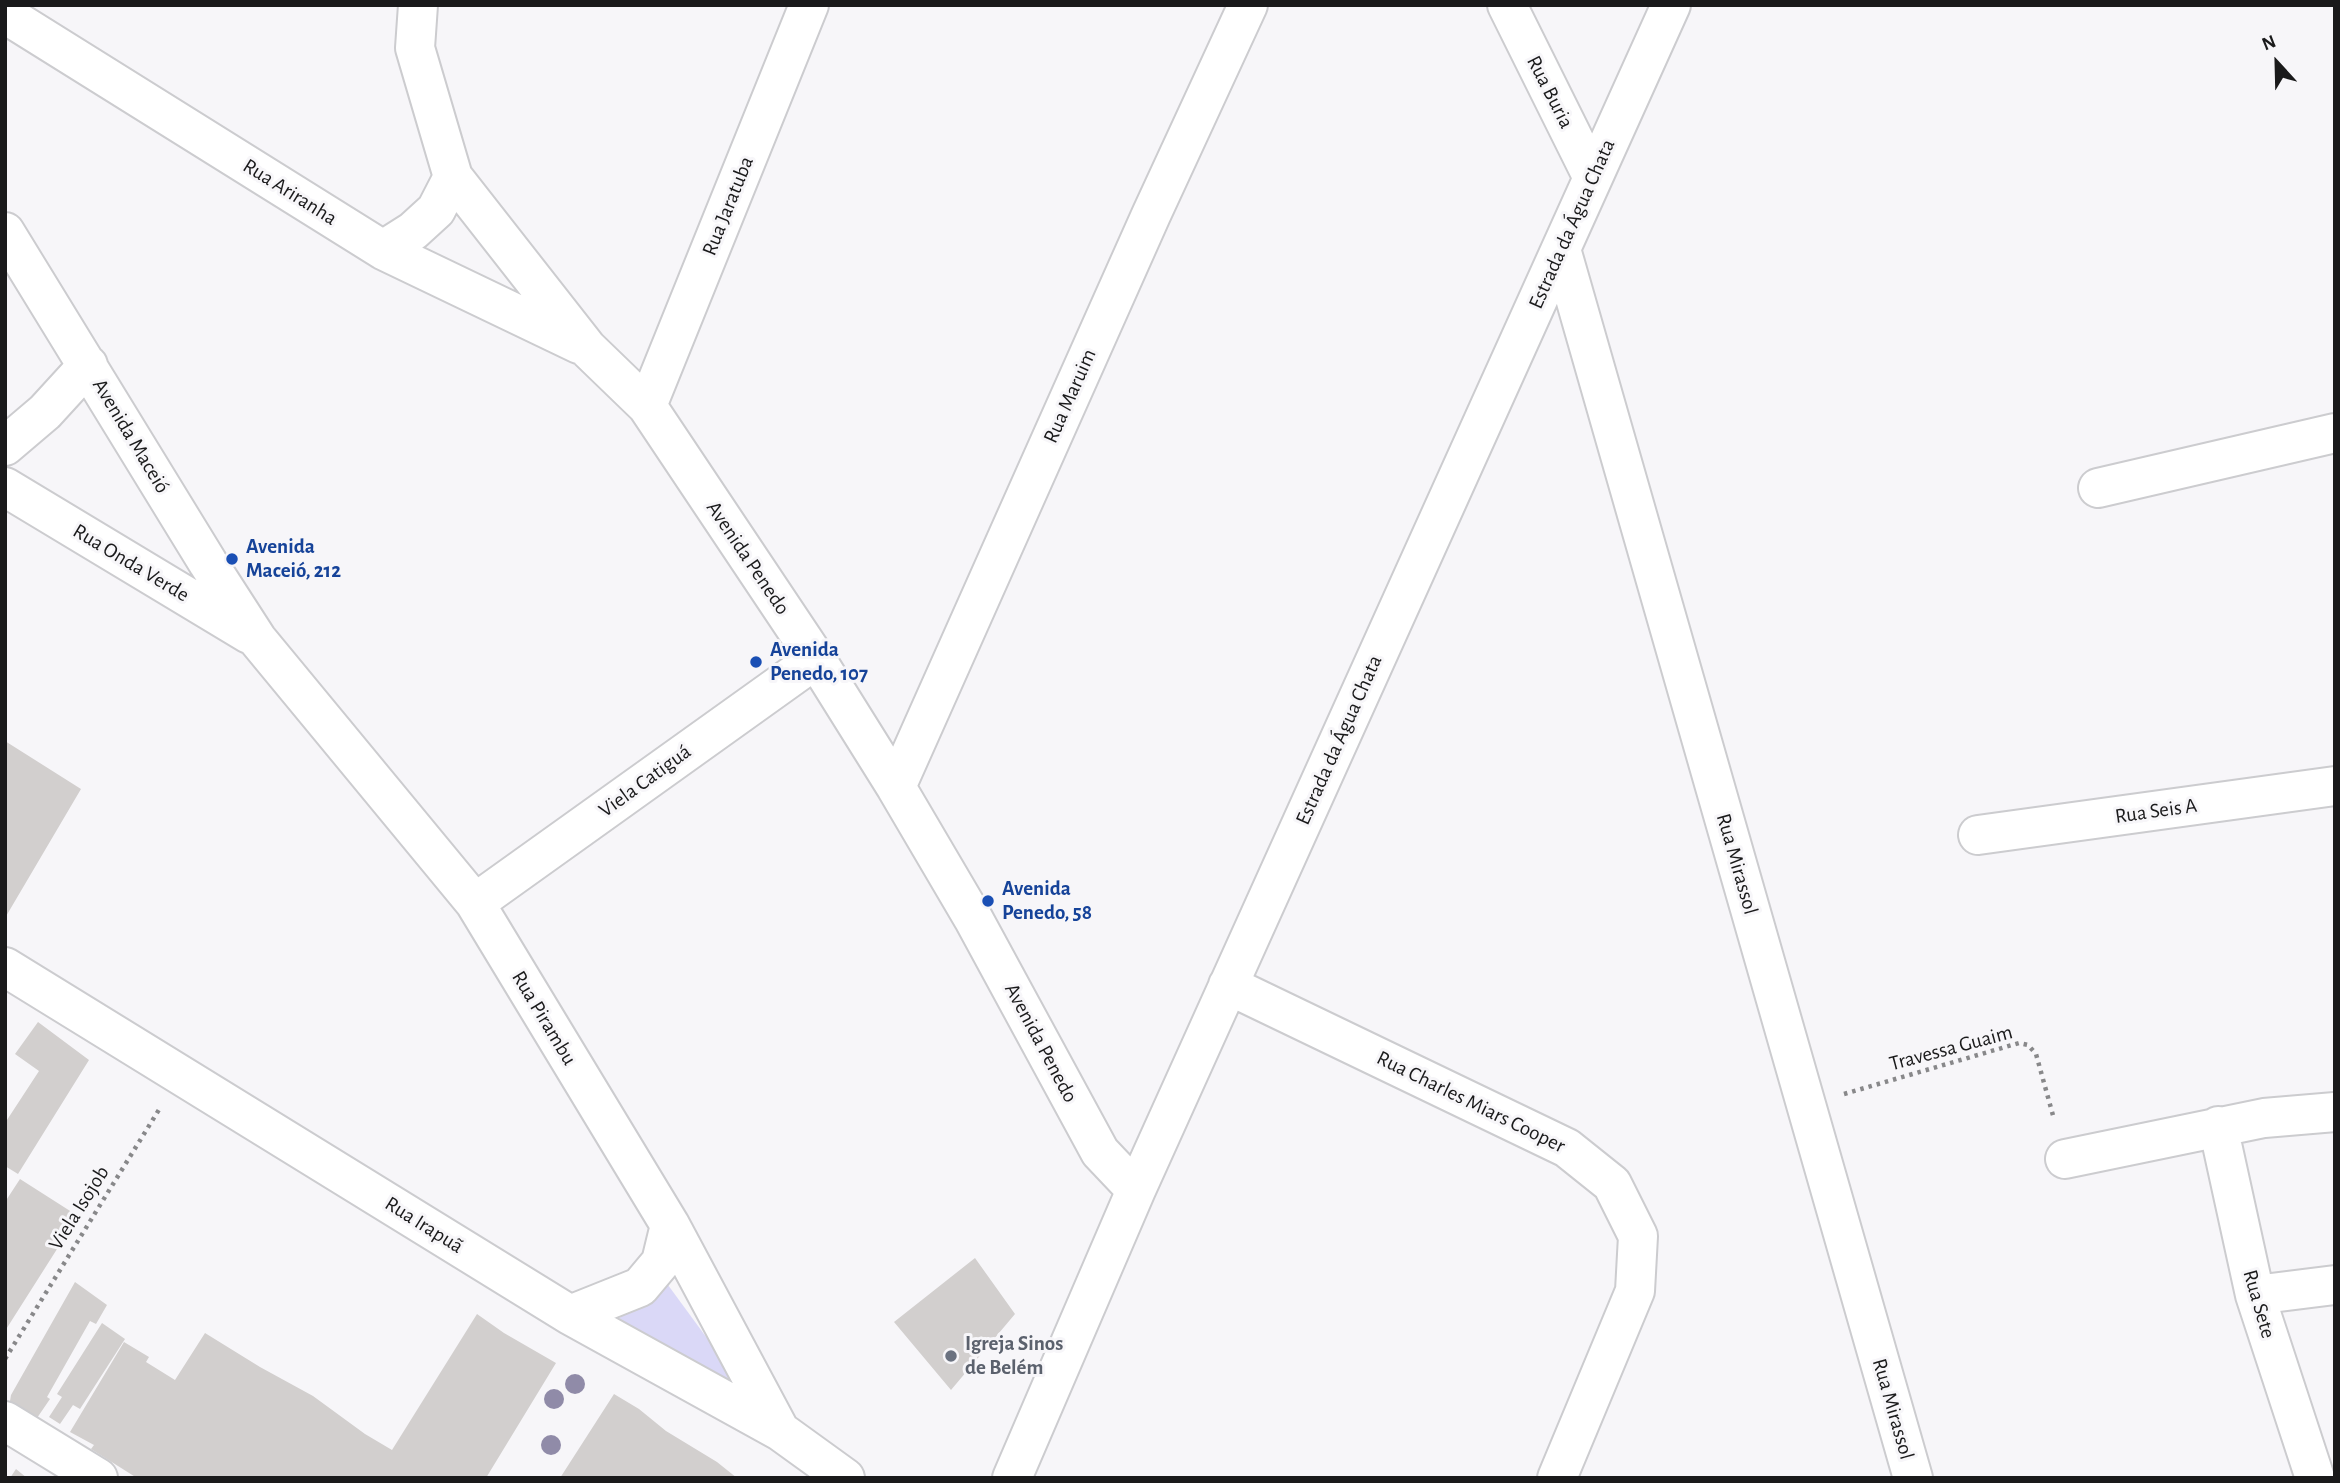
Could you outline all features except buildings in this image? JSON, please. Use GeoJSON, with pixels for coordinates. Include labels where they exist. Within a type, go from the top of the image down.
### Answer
{"type":"FeatureCollection","features":[{"type":"Feature","properties":{"kind":"street","name":"Avenida Penedo"},"geometry":{"type":"LineString","coordinates":[[418,5],[415,48],[453,177],[587,348],[647,406],[816,659],[896,787],[974,918],[1100,1152],[1136,1190]]}},
{"type":"Feature","properties":{"kind":"street","name":"Rua Jaratuba"},"geometry":{"type":"LineString","coordinates":[[647,406],[809,5]]}},
{"type":"Feature","properties":{"kind":"street","name":"Rua Maruim"},"geometry":{"type":"LineString","coordinates":[[896,787],[1145,227],[1248,5]]}},
{"type":"Feature","properties":{"kind":"street","name":"Rua Buria"},"geometry":{"type":"LineString","coordinates":[[1507,5],[1593,178]]}},
{"type":"Feature","properties":{"kind":"street","name":"Estrada da Água Chata"},"geometry":{"type":"LineString","coordinates":[[1012,1478],[1136,1190],[1671,5]]}},
{"type":"Feature","properties":{"kind":"street","name":"Rua Ariranha"},"geometry":{"type":"LineString","coordinates":[[5,15],[383,250],[587,348]]}},
{"type":"Feature","properties":{"kind":"street"},"geometry":{"type":"LineString","coordinates":[[383,250],[413,231],[436,210],[453,177]]}},
{"type":"Feature","properties":{"kind":"street","name":"Avenida Maceió"},"geometry":{"type":"LineString","coordinates":[[5,232],[257,639]]}},
{"type":"Feature","properties":{"kind":"street","name":"Rua Mirassol"},"geometry":{"type":"LineString","coordinates":[[1561,249],[1913,1478]]}},
{"type":"Feature","properties":{"kind":"street"},"geometry":{"type":"LineString","coordinates":[[5,446],[45,412],[88,365]]}},
{"type":"Feature","properties":{"kind":"street"},"geometry":{"type":"LineString","coordinates":[[2098,488],[2335,433]]}},
{"type":"Feature","properties":{"kind":"street","name":"Rua Onda Verde"},"geometry":{"type":"LineString","coordinates":[[5,487],[257,639]]}},
{"type":"Feature","properties":{"kind":"street","name":"Rua Pirambu"},"geometry":{"type":"LineString","coordinates":[[257,639],[475,903],[670,1225],[780,1431]]}},
{"type":"Feature","properties":{"kind":"street","name":"Viela Catiguá"},"geometry":{"type":"LineString","coordinates":[[475,903],[816,659]]}},
{"type":"Feature","properties":{"kind":"street","name":"Rua Seis A"},"geometry":{"type":"LineString","coordinates":[[1978,835],[2335,786]]}},
{"type":"Feature","properties":{"kind":"street","name":"Rua Irapuã"},"geometry":{"type":"LineString","coordinates":[[5,967],[570,1315],[780,1431],[845,1478]]}},
{"type":"Feature","properties":{"kind":"street","name":"Rua Charles Miars Cooper"},"geometry":{"type":"LineString","coordinates":[[1228,985],[1567,1148],[1612,1184],[1638,1236],[1635,1291],[1557,1478]]}},
{"type":"Feature","properties":{"kind":"street"},"geometry":{"type":"LineString","coordinates":[[2065,1158],[2264,1118],[2335,1112]]}},
{"type":"Feature","properties":{"kind":"street","name":"Rua Sete"},"geometry":{"type":"LineString","coordinates":[[2218,1126],[2255,1295],[2315,1478]]}},
{"type":"Feature","properties":{"kind":"street"},"geometry":{"type":"LineString","coordinates":[[570,1315],[640,1287],[661,1262],[670,1225]]}},
{"type":"Feature","properties":{"kind":"street"},"geometry":{"type":"LineString","coordinates":[[2255,1295],[2335,1285]]}},
{"type":"Feature","properties":{"kind":"street"},"geometry":{"type":"LineString","coordinates":[[5,1421],[98,1478]]}},
{"type":"Feature","properties":{"kind":"path","name":"Travessa Guaim"},"geometry":{"type":"LineString","coordinates":[[1806,1105],[2020,1043],[2028,1045],[2036,1054],[2065,1158]]}},
{"type":"Feature","properties":{"kind":"path","name":"Viela Isojob"},"geometry":{"type":"LineString","coordinates":[[5,1359],[180,1074]]}},
{"type":"Feature","properties":{"kind":"shaded area"},"geometry":{"type":"Polygon","coordinates":[[[657,1270],[734,1375],[730,1398],[619,1319],[657,1270]]]}},
{"type":"Feature","properties":{"kind":"place","name":"Avenida Maceió, 212"},"geometry":{"type":"Point","coordinates":[232,559]}},
{"type":"Feature","properties":{"kind":"place","name":"Avenida Penedo, 107"},"geometry":{"type":"Point","coordinates":[756,662]}},
{"type":"Feature","properties":{"kind":"place","name":"Avenida Penedo, 58"},"geometry":{"type":"Point","coordinates":[988,901]}},
{"type":"Feature","properties":{"kind":"place","name":"Igreja Sinos de Belém"},"geometry":{"type":"Point","coordinates":[951,1356]}}]}
